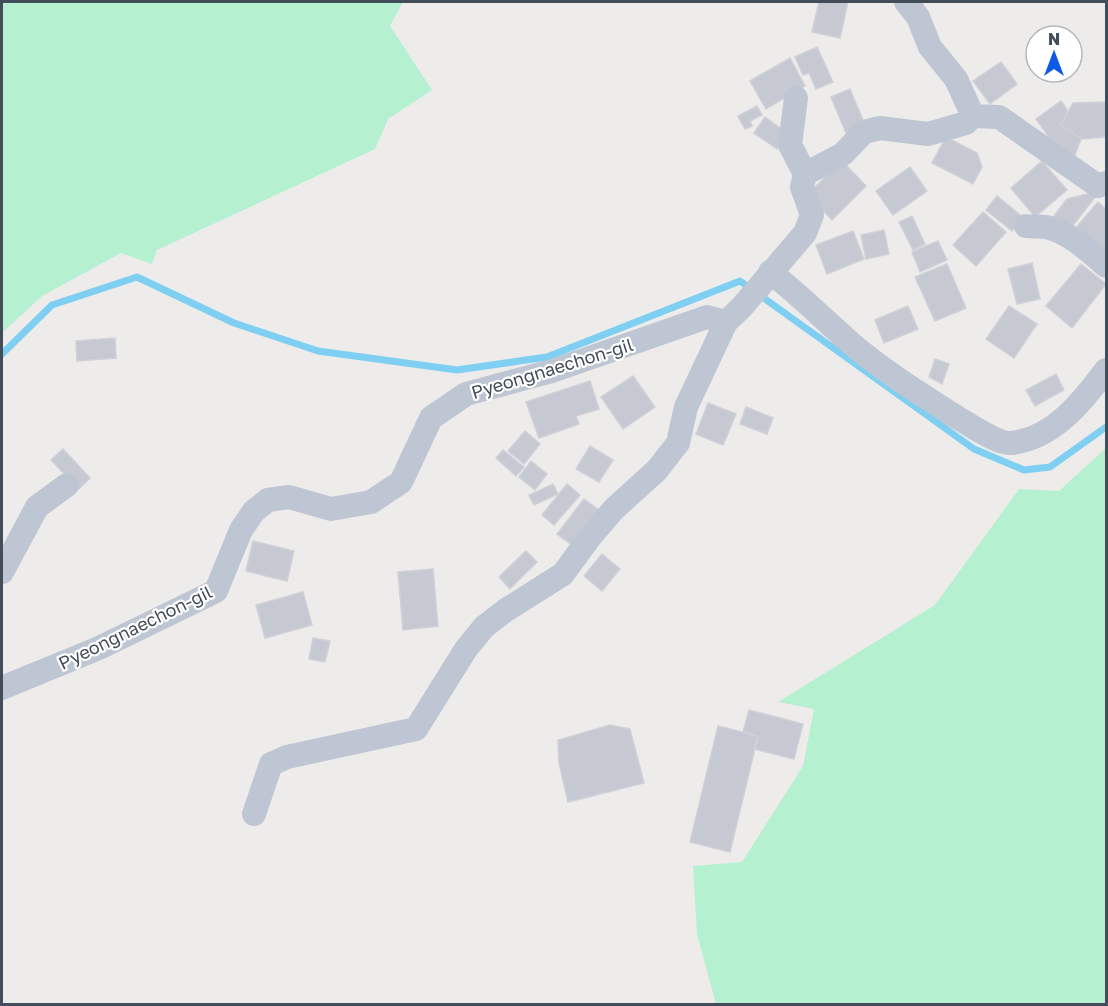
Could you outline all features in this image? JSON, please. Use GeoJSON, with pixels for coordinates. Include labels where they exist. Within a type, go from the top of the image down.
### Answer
{"type":"FeatureCollection","features":[{"type":"Feature","properties":{"kind":"street"},"geometry":{"type":"LineString","coordinates":[[906,2],[918,17],[930,46],[956,79],[973,117]]}},
{"type":"Feature","properties":{"kind":"street"},"geometry":{"type":"LineString","coordinates":[[254,814],[271,764],[287,757],[416,729],[466,649],[484,627],[506,610],[563,574],[614,509],[657,470],[678,443],[686,407],[734,315],[805,233],[812,215],[802,187],[805,174],[790,145],[796,98]]}},
{"type":"Feature","properties":{"kind":"street"},"geometry":{"type":"LineString","coordinates":[[805,174],[843,154],[864,132],[880,128],[928,134],[966,123],[973,117],[999,117],[1098,186],[1107,183]]}},
{"type":"Feature","properties":{"kind":"street"},"geometry":{"type":"LineString","coordinates":[[1026,226],[1046,227],[1065,235],[1081,244],[1107,266]]}},
{"type":"Feature","properties":{"kind":"street"},"geometry":{"type":"LineString","coordinates":[[767,277],[800,295],[854,345],[886,370],[981,432],[1009,443],[1035,437],[1061,422],[1107,370]]}},
{"type":"Feature","properties":{"kind":"street","name":"Pyeongnaechon-gil"},"geometry":{"type":"LineString","coordinates":[[2,688],[99,648],[216,591],[241,530],[254,511],[268,500],[290,497],[331,509],[371,502],[401,482],[431,418],[466,394],[552,371],[707,317],[734,315]]}},
{"type":"Feature","properties":{"kind":"street"},"geometry":{"type":"LineString","coordinates":[[2,572],[37,507],[67,485]]}},
{"type":"Feature","properties":{"kind":"green space"},"geometry":{"type":"Polygon","coordinates":[[[2,2],[403,2],[390,26],[432,90],[388,119],[375,149],[157,250],[152,264],[121,253],[42,296],[2,333],[2,2]]]}},
{"type":"Feature","properties":{"kind":"green space"},"geometry":{"type":"Polygon","coordinates":[[[1106,448],[1106,1004],[716,1004],[697,934],[693,866],[742,862],[803,766],[814,709],[778,702],[935,605],[1019,489],[1059,491],[1106,448]]]}},
{"type":"Feature","properties":{"kind":"building"},"geometry":{"type":"Polygon","coordinates":[[[819,2],[848,2],[840,38],[812,32],[819,2]]]}},
{"type":"Feature","properties":{"kind":"building"},"geometry":{"type":"Polygon","coordinates":[[[817,47],[833,82],[816,89],[809,73],[803,75],[795,57],[817,47]]]}},
{"type":"Feature","properties":{"kind":"building"},"geometry":{"type":"Polygon","coordinates":[[[790,58],[805,86],[766,109],[750,81],[790,58]]]}},
{"type":"Feature","properties":{"kind":"building"},"geometry":{"type":"Polygon","coordinates":[[[1001,62],[1017,84],[990,104],[973,81],[1001,62]]]}},
{"type":"Feature","properties":{"kind":"building"},"geometry":{"type":"Polygon","coordinates":[[[850,89],[865,125],[846,133],[831,97],[850,89]]]}},
{"type":"Feature","properties":{"kind":"building"},"geometry":{"type":"Polygon","coordinates":[[[1061,101],[1068,111],[1061,125],[1081,139],[1075,155],[1055,146],[1036,119],[1061,101]]]}},
{"type":"Feature","properties":{"kind":"building"},"geometry":{"type":"Polygon","coordinates":[[[1106,102],[1106,137],[1081,139],[1061,125],[1073,103],[1106,102]]]}},
{"type":"Feature","properties":{"kind":"building"},"geometry":{"type":"Polygon","coordinates":[[[757,106],[762,115],[750,121],[752,126],[745,129],[738,116],[757,106]]]}},
{"type":"Feature","properties":{"kind":"building"},"geometry":{"type":"Polygon","coordinates":[[[765,117],[788,134],[777,149],[754,133],[765,117]]]}},
{"type":"Feature","properties":{"kind":"building"},"geometry":{"type":"Polygon","coordinates":[[[946,137],[977,153],[982,167],[973,184],[932,163],[946,137]]]}},
{"type":"Feature","properties":{"kind":"building"},"geometry":{"type":"Polygon","coordinates":[[[842,161],[866,186],[832,220],[814,201],[812,190],[842,161]]]}},
{"type":"Feature","properties":{"kind":"building"},"geometry":{"type":"Polygon","coordinates":[[[1042,161],[1067,190],[1035,217],[1011,188],[1042,161]]]}},
{"type":"Feature","properties":{"kind":"building"},"geometry":{"type":"Polygon","coordinates":[[[910,167],[927,191],[893,215],[876,191],[910,167]]]}},
{"type":"Feature","properties":{"kind":"building"},"geometry":{"type":"Polygon","coordinates":[[[1091,193],[1096,196],[1067,233],[1051,220],[1067,199],[1091,193]]]}},
{"type":"Feature","properties":{"kind":"building"},"geometry":{"type":"Polygon","coordinates":[[[997,196],[1024,218],[1012,231],[986,210],[997,196]]]}},
{"type":"Feature","properties":{"kind":"building"},"geometry":{"type":"Polygon","coordinates":[[[1098,202],[1106,209],[1106,250],[1102,255],[1073,231],[1098,202]]]}},
{"type":"Feature","properties":{"kind":"building"},"geometry":{"type":"Polygon","coordinates":[[[983,212],[1006,232],[976,266],[953,245],[983,212]]]}},
{"type":"Feature","properties":{"kind":"building"},"geometry":{"type":"Polygon","coordinates":[[[912,216],[925,244],[913,250],[899,222],[912,216]]]}},
{"type":"Feature","properties":{"kind":"building"},"geometry":{"type":"Polygon","coordinates":[[[884,230],[889,254],[866,259],[861,235],[884,230]]]}},
{"type":"Feature","properties":{"kind":"building"},"geometry":{"type":"Polygon","coordinates":[[[853,231],[864,259],[827,274],[816,245],[853,231]]]}},
{"type":"Feature","properties":{"kind":"building"},"geometry":{"type":"Polygon","coordinates":[[[938,241],[947,260],[920,272],[912,252],[938,241]]]}},
{"type":"Feature","properties":{"kind":"building"},"geometry":{"type":"Polygon","coordinates":[[[1032,263],[1040,299],[1017,304],[1008,269],[1032,263]]]}},
{"type":"Feature","properties":{"kind":"building"},"geometry":{"type":"Polygon","coordinates":[[[947,264],[966,308],[935,321],[915,277],[947,264]]]}},
{"type":"Feature","properties":{"kind":"building"},"geometry":{"type":"Polygon","coordinates":[[[1081,264],[1106,284],[1072,328],[1046,306],[1081,264]]]}},
{"type":"Feature","properties":{"kind":"building"},"geometry":{"type":"Polygon","coordinates":[[[908,306],[918,329],[884,343],[875,320],[908,306]]]}},
{"type":"Feature","properties":{"kind":"building"},"geometry":{"type":"Polygon","coordinates":[[[1009,306],[1037,324],[1014,358],[986,339],[1009,306]]]}},
{"type":"Feature","properties":{"kind":"building"},"geometry":{"type":"Polygon","coordinates":[[[115,338],[116,358],[77,361],[76,341],[115,338]]]}},
{"type":"Feature","properties":{"kind":"building"},"geometry":{"type":"Polygon","coordinates":[[[935,359],[949,364],[942,384],[929,377],[935,359]]]}},
{"type":"Feature","properties":{"kind":"building"},"geometry":{"type":"Polygon","coordinates":[[[1056,374],[1064,390],[1035,406],[1026,390],[1056,374]]]}},
{"type":"Feature","properties":{"kind":"building"},"geometry":{"type":"Polygon","coordinates":[[[633,376],[655,407],[623,429],[601,397],[633,376]]]}},
{"type":"Feature","properties":{"kind":"building"},"geometry":{"type":"Polygon","coordinates":[[[590,381],[599,409],[576,416],[579,424],[539,438],[526,402],[590,381]]]}},
{"type":"Feature","properties":{"kind":"building"},"geometry":{"type":"Polygon","coordinates":[[[708,403],[736,414],[723,445],[696,434],[708,403]]]}},
{"type":"Feature","properties":{"kind":"building"},"geometry":{"type":"Polygon","coordinates":[[[746,407],[773,418],[767,434],[740,424],[746,407]]]}},
{"type":"Feature","properties":{"kind":"building"},"geometry":{"type":"Polygon","coordinates":[[[525,431],[540,444],[524,464],[508,451],[525,431]]]}},
{"type":"Feature","properties":{"kind":"building"},"geometry":{"type":"Polygon","coordinates":[[[590,446],[613,460],[599,482],[576,469],[590,446]]]}},
{"type":"Feature","properties":{"kind":"building"},"geometry":{"type":"Polygon","coordinates":[[[63,449],[90,478],[79,489],[51,460],[63,449]]]}},
{"type":"Feature","properties":{"kind":"building"},"geometry":{"type":"Polygon","coordinates":[[[503,450],[524,467],[516,476],[496,458],[503,450]]]}},
{"type":"Feature","properties":{"kind":"building"},"geometry":{"type":"Polygon","coordinates":[[[531,461],[547,474],[535,490],[519,477],[531,461]]]}},
{"type":"Feature","properties":{"kind":"building"},"geometry":{"type":"Polygon","coordinates":[[[553,484],[558,494],[534,505],[529,495],[553,484]]]}},
{"type":"Feature","properties":{"kind":"building"},"geometry":{"type":"Polygon","coordinates":[[[567,484],[580,495],[554,525],[542,515],[567,484]]]}},
{"type":"Feature","properties":{"kind":"building"},"geometry":{"type":"Polygon","coordinates":[[[584,499],[599,510],[572,545],[557,534],[584,499]]]}},
{"type":"Feature","properties":{"kind":"building"},"geometry":{"type":"Polygon","coordinates":[[[253,541],[294,551],[287,581],[246,571],[253,541]]]}},
{"type":"Feature","properties":{"kind":"building"},"geometry":{"type":"Polygon","coordinates":[[[526,551],[537,562],[510,589],[499,577],[526,551]]]}},
{"type":"Feature","properties":{"kind":"building"},"geometry":{"type":"Polygon","coordinates":[[[602,554],[620,569],[602,591],[584,576],[602,554]]]}},
{"type":"Feature","properties":{"kind":"building"},"geometry":{"type":"Polygon","coordinates":[[[433,569],[438,626],[403,630],[398,572],[433,569]]]}},
{"type":"Feature","properties":{"kind":"building"},"geometry":{"type":"Polygon","coordinates":[[[303,592],[312,625],[265,638],[256,605],[303,592]]]}},
{"type":"Feature","properties":{"kind":"building"},"geometry":{"type":"Polygon","coordinates":[[[313,638],[330,641],[325,662],[309,659],[313,638]]]}},
{"type":"Feature","properties":{"kind":"building"},"geometry":{"type":"Polygon","coordinates":[[[749,710],[803,724],[794,759],[754,749],[758,736],[743,732],[749,710]]]}},
{"type":"Feature","properties":{"kind":"building"},"geometry":{"type":"Polygon","coordinates":[[[610,725],[630,729],[644,783],[568,802],[559,763],[558,740],[610,725]]]}},
{"type":"Feature","properties":{"kind":"building"},"geometry":{"type":"Polygon","coordinates":[[[718,726],[758,736],[730,852],[690,842],[718,726]]]}},
{"type":"Feature","properties":{"kind":"waterway"},"geometry":{"type":"LineString","coordinates":[[2,354],[52,305],[137,277],[234,323],[318,351],[457,370],[547,357],[740,281],[974,449],[1024,470],[1050,467],[1106,427]]}}]}
